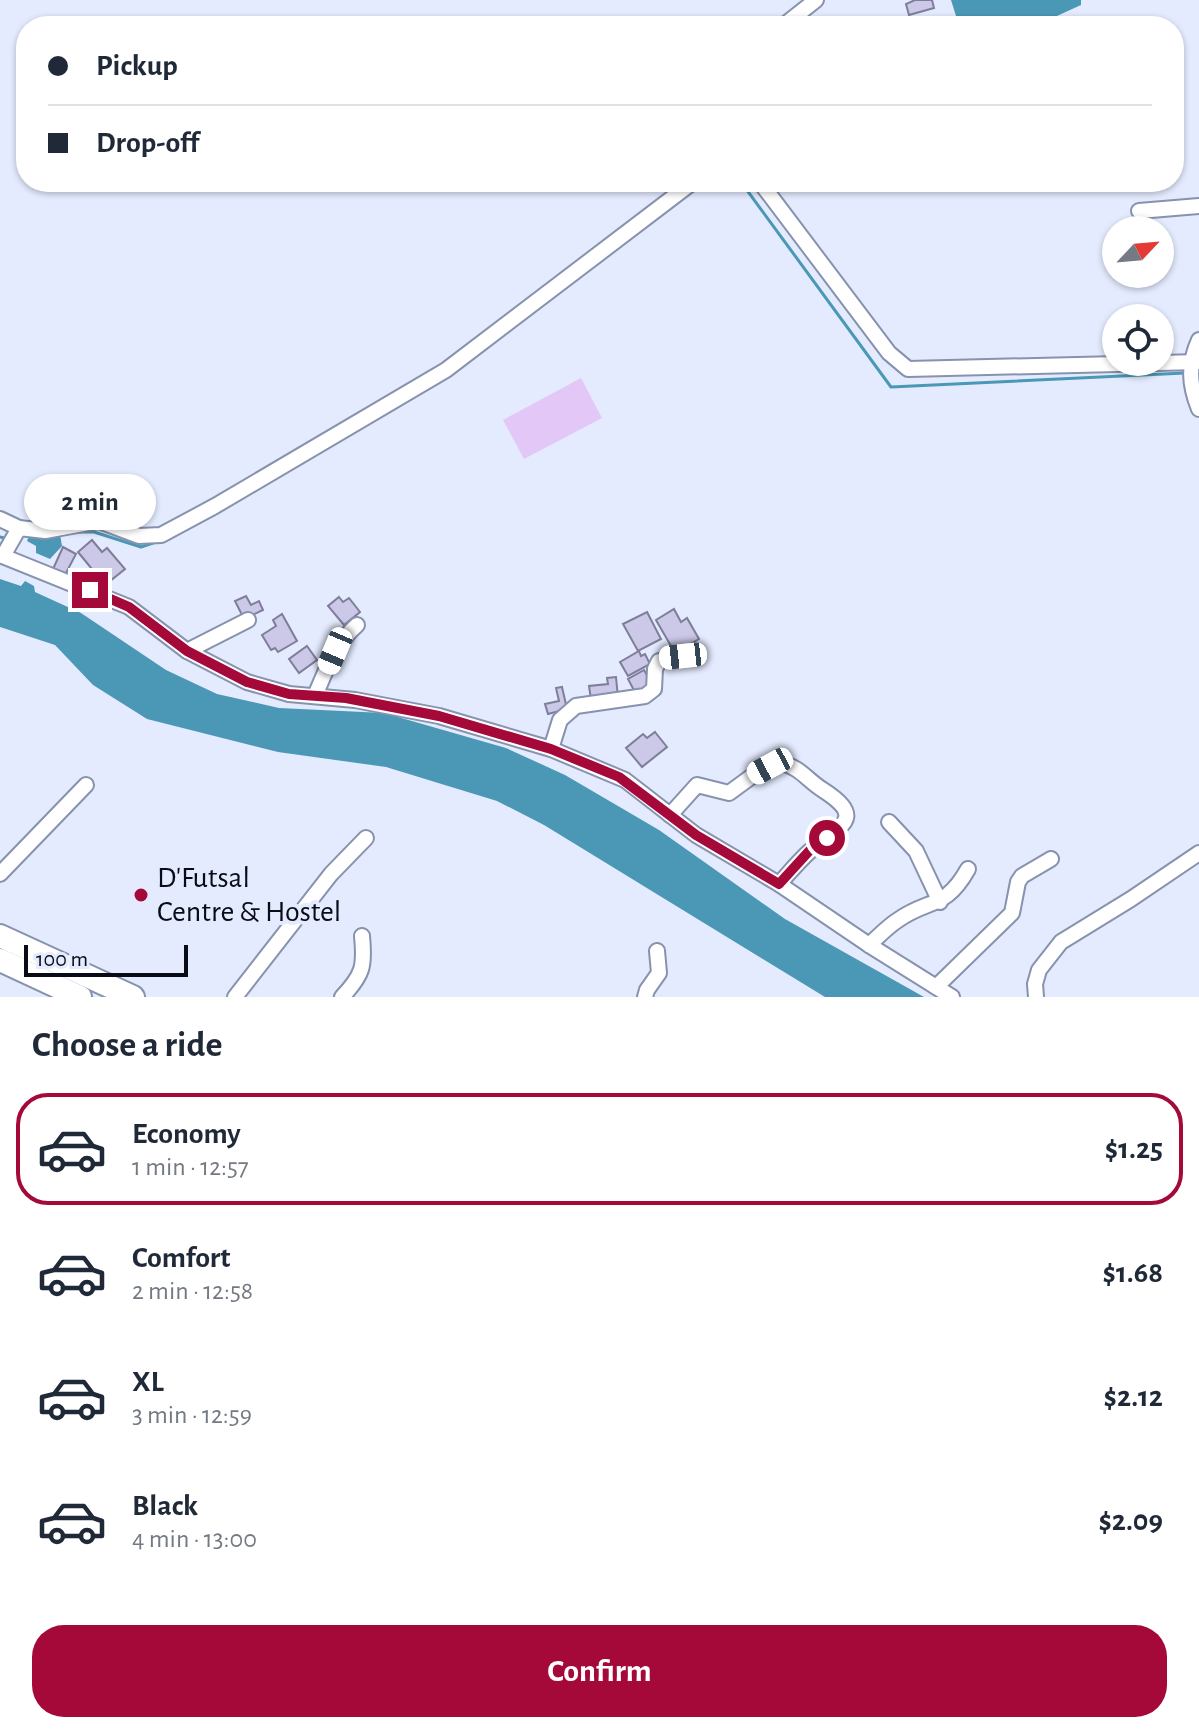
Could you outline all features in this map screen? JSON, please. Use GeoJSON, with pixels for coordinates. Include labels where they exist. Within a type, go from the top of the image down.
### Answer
{"type":"FeatureCollection","features":[{"type":"Feature","properties":{"kind":"highway"},"geometry":{"type":"LineString","coordinates":[[0,936],[76,988]]}},
{"type":"Feature","properties":{"kind":"highway"},"geometry":{"type":"LineString","coordinates":[[0,960],[76,988],[133,997]]}},
{"type":"Feature","properties":{"kind":"street"},"geometry":{"type":"LineString","coordinates":[[796,16],[816,0]]}},
{"type":"Feature","properties":{"kind":"street"},"geometry":{"type":"LineString","coordinates":[[0,519],[19,528],[45,531],[99,521],[139,536],[161,535],[446,370],[680,192]]}},
{"type":"Feature","properties":{"kind":"street"},"geometry":{"type":"LineString","coordinates":[[768,192],[889,353],[908,369],[1193,367]]}},
{"type":"Feature","properties":{"kind":"street"},"geometry":{"type":"LineString","coordinates":[[1139,211],[1199,206]]}},
{"type":"Feature","properties":{"kind":"street"},"geometry":{"type":"LineString","coordinates":[[1199,340],[1193,367],[1199,409]]}},
{"type":"Feature","properties":{"kind":"street"},"geometry":{"type":"LineString","coordinates":[[19,528],[2,556],[129,607],[187,651],[247,682],[289,694],[355,700],[439,716],[551,749],[625,780],[696,835],[779,884],[952,997]]}},
{"type":"Feature","properties":{"kind":"street"},"geometry":{"type":"LineString","coordinates":[[187,651],[248,620]]}},
{"type":"Feature","properties":{"kind":"street"},"geometry":{"type":"LineString","coordinates":[[315,696],[343,637],[357,625]]}},
{"type":"Feature","properties":{"kind":"street"},"geometry":{"type":"LineString","coordinates":[[551,749],[560,720],[576,706],[645,696],[654,689],[655,666],[659,661],[683,656]]}},
{"type":"Feature","properties":{"kind":"street"},"geometry":{"type":"LineString","coordinates":[[670,815],[697,785],[729,793],[770,766],[781,763],[803,772],[838,799],[844,808],[845,820],[843,826],[811,849],[779,884]]}},
{"type":"Feature","properties":{"kind":"street"},"geometry":{"type":"LineString","coordinates":[[0,874],[86,785]]}},
{"type":"Feature","properties":{"kind":"street"},"geometry":{"type":"LineString","coordinates":[[889,822],[916,851],[940,902]]}},
{"type":"Feature","properties":{"kind":"street"},"geometry":{"type":"LineString","coordinates":[[235,997],[331,874],[366,838]]}},
{"type":"Feature","properties":{"kind":"street"},"geometry":{"type":"LineString","coordinates":[[1036,997],[1035,984],[1039,970],[1061,942],[1199,853]]}},
{"type":"Feature","properties":{"kind":"street"},"geometry":{"type":"LineString","coordinates":[[936,987],[1012,913],[1022,876],[1051,859]]}},
{"type":"Feature","properties":{"kind":"street"},"geometry":{"type":"LineString","coordinates":[[869,945],[896,921],[918,908],[940,902],[952,892],[968,869]]}},
{"type":"Feature","properties":{"kind":"street"},"geometry":{"type":"LineString","coordinates":[[342,997],[363,969],[362,936]]}},
{"type":"Feature","properties":{"kind":"street"},"geometry":{"type":"LineString","coordinates":[[645,997],[659,973],[657,951]]}},
{"type":"Feature","properties":{"kind":"shaded area"},"geometry":{"type":"Polygon","coordinates":[[[581,378],[602,418],[524,459],[503,420],[581,378]]]}},
{"type":"Feature","properties":{"kind":"water"},"geometry":{"type":"Polygon","coordinates":[[[951,0],[1081,0],[1081,5],[1057,16],[956,16],[951,0]]]}},
{"type":"Feature","properties":{"kind":"water"},"geometry":{"type":"Polygon","coordinates":[[[60,534],[62,546],[50,559],[36,553],[36,546],[27,541],[29,536],[60,534]]]}},
{"type":"Feature","properties":{"kind":"water"},"geometry":{"type":"Polygon","coordinates":[[[0,579],[21,586],[25,581],[34,586],[35,592],[81,613],[166,670],[217,694],[279,708],[384,713],[506,748],[565,775],[659,830],[785,919],[924,997],[825,997],[544,825],[497,801],[386,767],[278,752],[147,719],[93,685],[55,645],[0,627],[0,579]]]}},
{"type":"Feature","properties":{"kind":"building"},"geometry":{"type":"Polygon","coordinates":[[[915,0],[932,0],[934,8],[909,15],[906,4],[915,0]]]}},
{"type":"Feature","properties":{"kind":"building"},"geometry":{"type":"Polygon","coordinates":[[[92,540],[102,552],[107,548],[125,569],[105,585],[78,552],[92,540]]]}},
{"type":"Feature","properties":{"kind":"building"},"geometry":{"type":"Polygon","coordinates":[[[63,547],[76,554],[65,575],[53,569],[63,547]]]}},
{"type":"Feature","properties":{"kind":"building"},"geometry":{"type":"Polygon","coordinates":[[[246,596],[251,605],[259,601],[263,610],[244,619],[235,601],[246,596]]]}},
{"type":"Feature","properties":{"kind":"building"},"geometry":{"type":"Polygon","coordinates":[[[339,597],[343,602],[349,598],[360,612],[344,625],[328,606],[339,597]]]}},
{"type":"Feature","properties":{"kind":"building"},"geometry":{"type":"Polygon","coordinates":[[[674,609],[681,622],[687,618],[699,639],[675,653],[656,620],[674,609]]]}},
{"type":"Feature","properties":{"kind":"building"},"geometry":{"type":"Polygon","coordinates":[[[647,612],[661,639],[638,651],[623,624],[647,612]]]}},
{"type":"Feature","properties":{"kind":"building"},"geometry":{"type":"Polygon","coordinates":[[[282,614],[297,641],[278,652],[275,648],[271,650],[262,635],[276,626],[273,620],[282,614]]]}},
{"type":"Feature","properties":{"kind":"building"},"geometry":{"type":"Polygon","coordinates":[[[307,646],[317,660],[299,673],[289,659],[307,646]]]}},
{"type":"Feature","properties":{"kind":"building"},"geometry":{"type":"Polygon","coordinates":[[[639,651],[641,656],[645,654],[650,664],[628,676],[620,662],[639,651]]]}},
{"type":"Feature","properties":{"kind":"building"},"geometry":{"type":"Polygon","coordinates":[[[644,670],[653,686],[637,696],[628,679],[644,670]]]}},
{"type":"Feature","properties":{"kind":"building"},"geometry":{"type":"Polygon","coordinates":[[[616,677],[618,698],[591,700],[589,686],[608,684],[607,678],[616,677]]]}},
{"type":"Feature","properties":{"kind":"building"},"geometry":{"type":"Polygon","coordinates":[[[562,687],[567,709],[548,714],[545,704],[559,701],[556,688],[562,687]]]}},
{"type":"Feature","properties":{"kind":"building"},"geometry":{"type":"Polygon","coordinates":[[[655,732],[667,747],[642,767],[626,748],[643,734],[647,738],[655,732]]]}},
{"type":"Feature","properties":{"kind":"waterway"},"geometry":{"type":"LineString","coordinates":[[748,192],[891,387],[1185,373]]}},
{"type":"Feature","properties":{"kind":"waterway"},"geometry":{"type":"LineString","coordinates":[[77,532],[94,532],[141,547],[159,541]]}},
{"type":"Feature","properties":{"kind":"waterway"},"geometry":{"type":"LineString","coordinates":[[0,537],[4,538]]}},
{"type":"Feature","properties":{"kind":"place","name":"D'Futsal Centre & Hostel"},"geometry":{"type":"Point","coordinates":[141,895]}},
{"type":"Feature","properties":{"kind":"route"},"geometry":{"type":"LineString","coordinates":[[90,590],[129,607],[187,651],[247,682],[289,694],[346,698],[439,716],[551,749],[619,777],[696,835],[779,884],[811,849],[827,838]]}}]}
